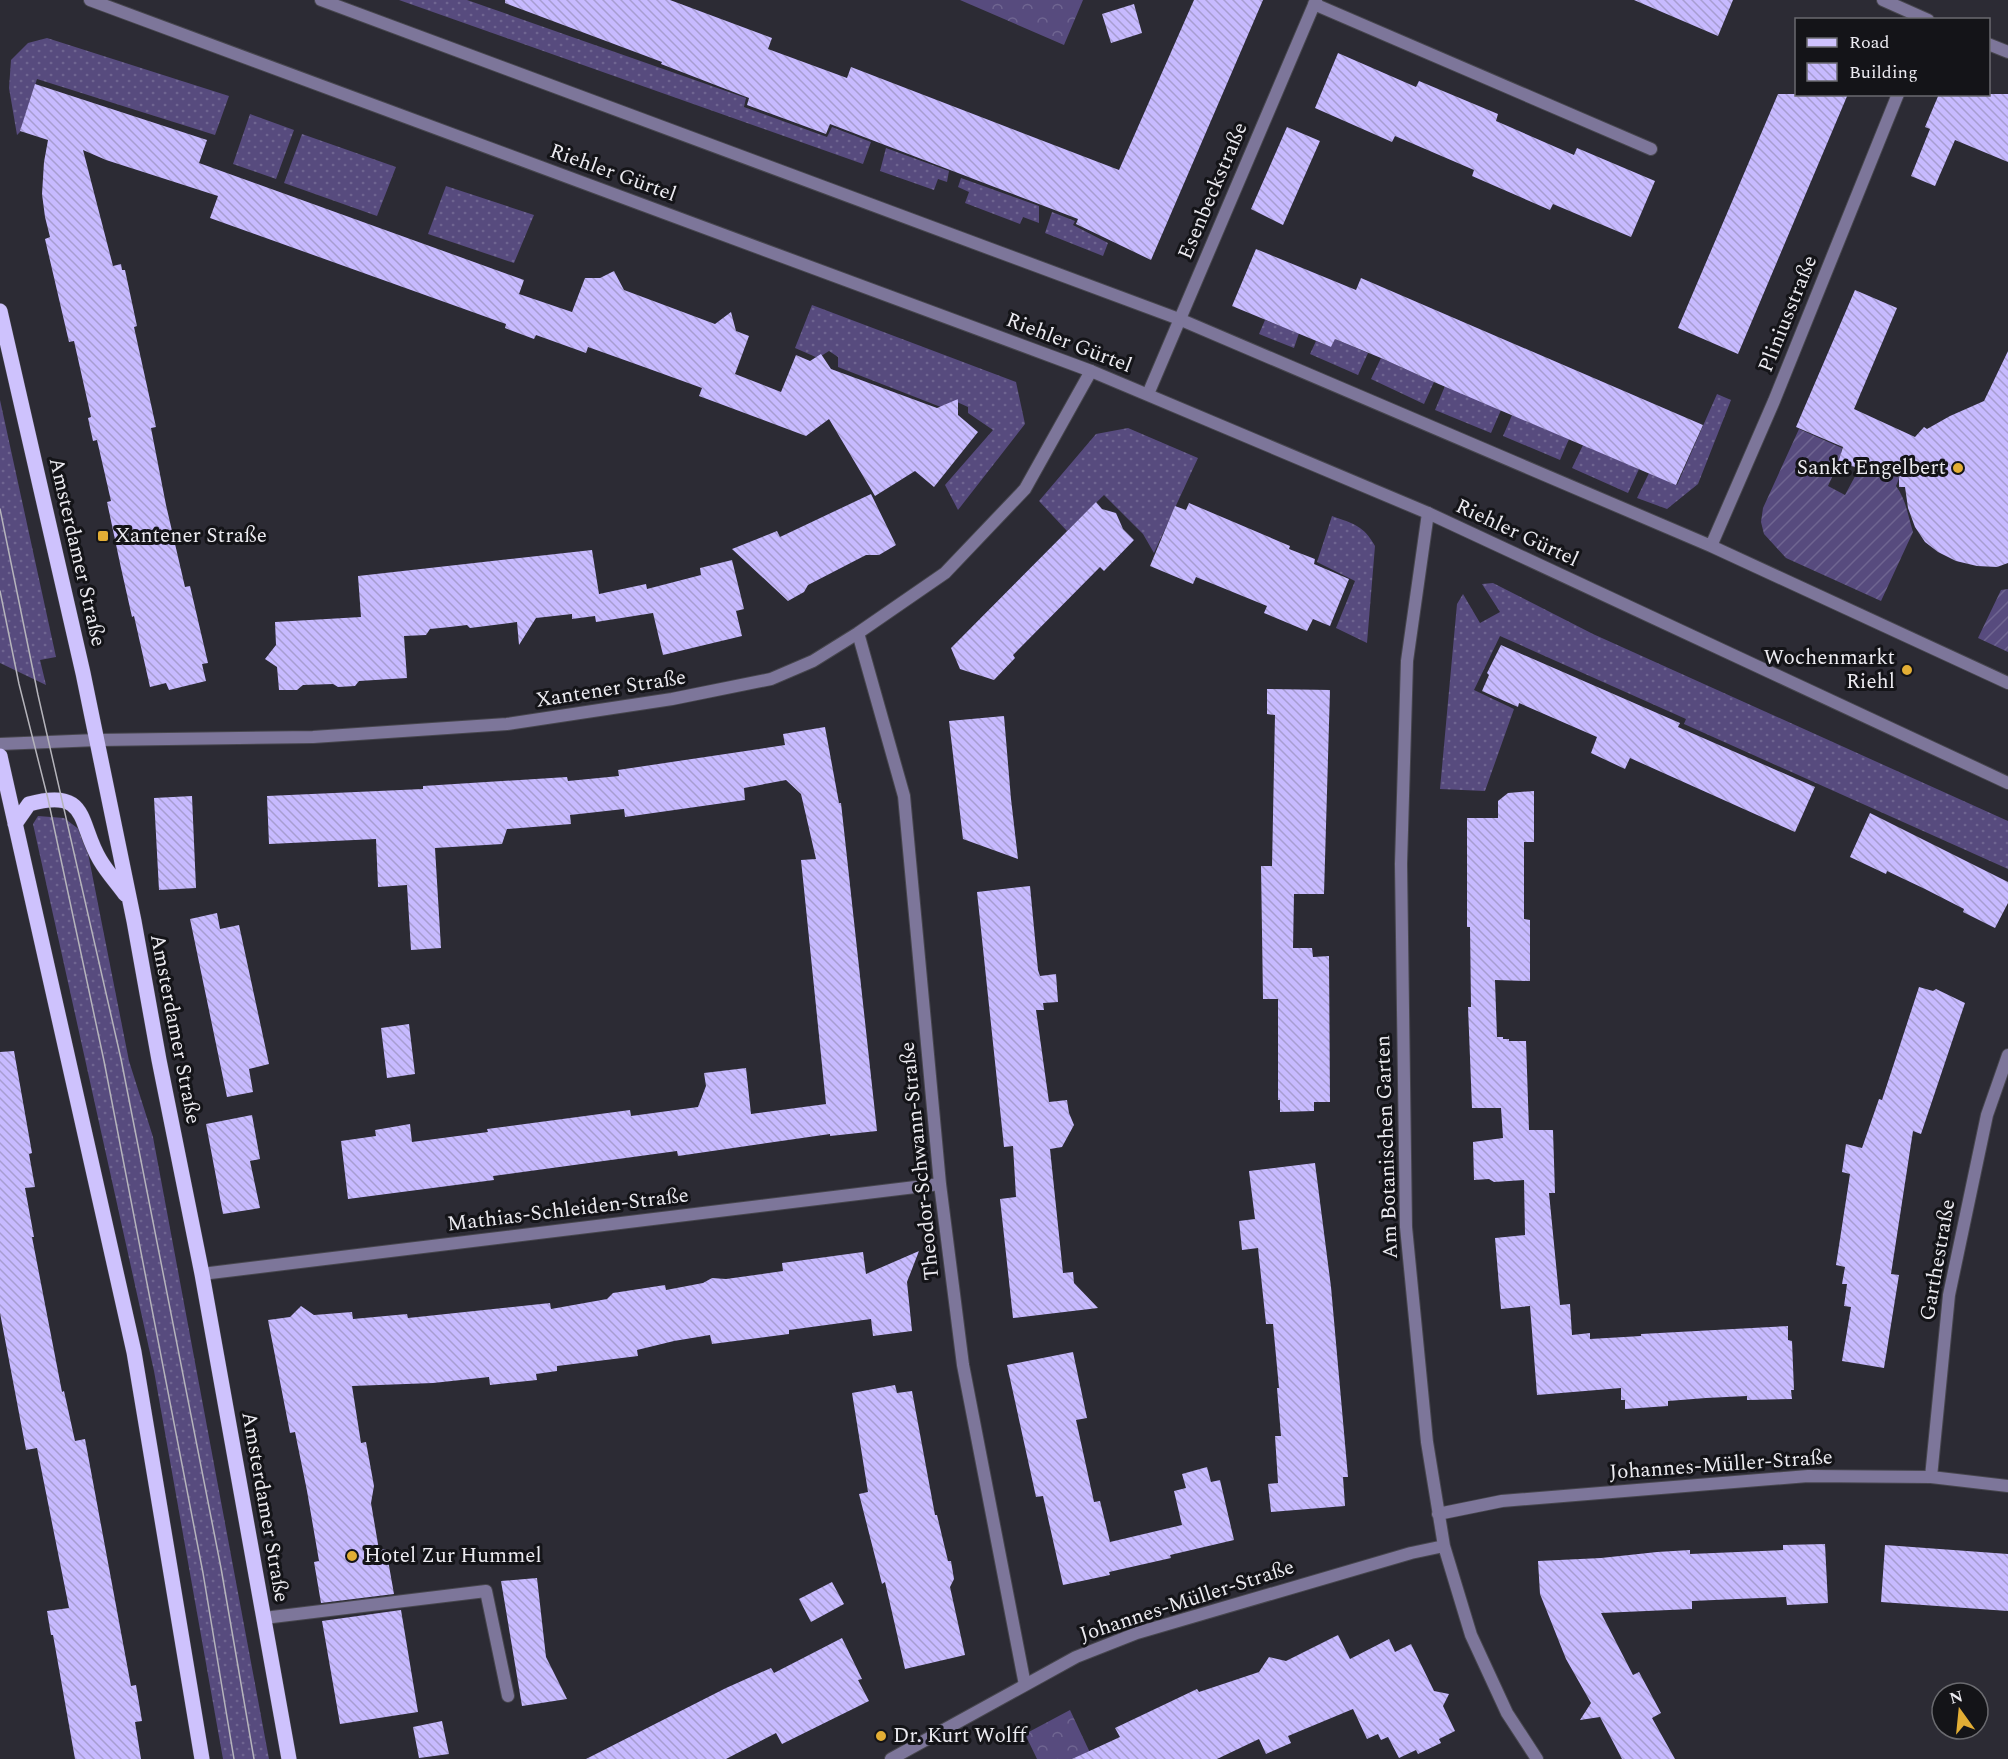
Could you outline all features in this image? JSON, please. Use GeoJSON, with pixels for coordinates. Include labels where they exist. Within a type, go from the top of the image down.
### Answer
{"type":"FeatureCollection","features":[{"type":"Feature","properties":{"kind":"main road","name":"Amsterdamer Straße"},"geometry":{"type":"LineString","coordinates":[[0,311],[97,740],[129,899],[202,1274],[289,1759]]}},
{"type":"Feature","properties":{"kind":"main road"},"geometry":{"type":"LineString","coordinates":[[0,756],[134,1352],[202,1759]]}},
{"type":"Feature","properties":{"kind":"main road"},"geometry":{"type":"LineString","coordinates":[[15,824],[29,804],[48,799],[63,800],[80,811],[99,859],[129,899]]}},
{"type":"Feature","properties":{"kind":"street","name":"Riehler Gürtel"},"geometry":{"type":"LineString","coordinates":[[90,0],[1148,394],[1428,513],[2008,783]]}},
{"type":"Feature","properties":{"kind":"street"},"geometry":{"type":"LineString","coordinates":[[321,0],[1179,319],[1711,546],[2008,683]]}},
{"type":"Feature","properties":{"kind":"street"},"geometry":{"type":"LineString","coordinates":[[1883,0],[1924,18]]}},
{"type":"Feature","properties":{"kind":"street","name":"Esenbeckstraße"},"geometry":{"type":"LineString","coordinates":[[1148,394],[1315,2],[1651,149]]}},
{"type":"Feature","properties":{"kind":"street"},"geometry":{"type":"LineString","coordinates":[[1990,44],[2008,52]]}},
{"type":"Feature","properties":{"kind":"street","name":"Pliniusstraße"},"geometry":{"type":"LineString","coordinates":[[1711,546],[1774,401],[1897,96]]}},
{"type":"Feature","properties":{"kind":"street","name":"Xantener Straße"},"geometry":{"type":"LineString","coordinates":[[0,744],[97,740],[313,737],[507,724],[672,699],[771,679],[813,661],[945,573],[1025,489],[1091,371]]}},
{"type":"Feature","properties":{"kind":"street","name":"Am Botanischen Garten"},"geometry":{"type":"LineString","coordinates":[[1428,513],[1407,661],[1401,864],[1406,1227],[1427,1442],[1444,1546],[1471,1635],[1507,1713],[1537,1759]]}},
{"type":"Feature","properties":{"kind":"street","name":"Theodor-Schwann-Straße"},"geometry":{"type":"LineString","coordinates":[[858,633],[904,796],[940,1184],[963,1365],[1025,1685]]}},
{"type":"Feature","properties":{"kind":"street","name":"Garthestraße"},"geometry":{"type":"LineString","coordinates":[[1931,1477],[1949,1295],[1988,1115],[2008,1055]]}},
{"type":"Feature","properties":{"kind":"street","name":"Mathias-Schleiden-Straße"},"geometry":{"type":"LineString","coordinates":[[202,1274],[940,1184]]}},
{"type":"Feature","properties":{"kind":"street","name":"Johannes-Müller-Straße"},"geometry":{"type":"LineString","coordinates":[[1438,1514],[1502,1501],[1808,1476],[1931,1477],[2008,1485]]}},
{"type":"Feature","properties":{"kind":"street","name":"Johannes-Müller-Straße"},"geometry":{"type":"LineString","coordinates":[[891,1759],[1076,1657],[1137,1633],[1411,1553],[1444,1546]]}},
{"type":"Feature","properties":{"kind":"street"},"geometry":{"type":"LineString","coordinates":[[264,1618],[486,1591],[507,1696]]}},
{"type":"Feature","properties":{"kind":"green space"},"geometry":{"type":"Polygon","coordinates":[[[399,0],[467,0],[746,98],[744,107],[827,137],[832,127],[871,142],[863,164],[399,0]]]}},
{"type":"Feature","properties":{"kind":"green space"},"geometry":{"type":"Polygon","coordinates":[[[960,0],[1083,0],[1064,45],[960,0]]]}},
{"type":"Feature","properties":{"kind":"green space"},"geometry":{"type":"Polygon","coordinates":[[[47,38],[229,96],[215,135],[37,79],[20,132],[17,135],[9,88],[11,60],[28,43],[47,38]]]}},
{"type":"Feature","properties":{"kind":"green space"},"geometry":{"type":"Polygon","coordinates":[[[250,114],[294,130],[276,179],[233,164],[250,114]]]}},
{"type":"Feature","properties":{"kind":"green space"},"geometry":{"type":"Polygon","coordinates":[[[302,134],[396,167],[377,216],[284,183],[302,134]]]}},
{"type":"Feature","properties":{"kind":"green space"},"geometry":{"type":"Polygon","coordinates":[[[886,148],[949,171],[947,182],[938,179],[934,190],[880,171],[886,148]]]}},
{"type":"Feature","properties":{"kind":"green space"},"geometry":{"type":"Polygon","coordinates":[[[961,178],[1039,206],[1039,223],[1023,217],[1020,224],[965,203],[969,192],[958,187],[961,178]]]}},
{"type":"Feature","properties":{"kind":"green space"},"geometry":{"type":"Polygon","coordinates":[[[446,186],[534,215],[514,263],[428,234],[446,186]]]}},
{"type":"Feature","properties":{"kind":"green space"},"geometry":{"type":"Polygon","coordinates":[[[1052,212],[1075,221],[1073,225],[1108,243],[1103,256],[1045,233],[1052,212]]]}},
{"type":"Feature","properties":{"kind":"green space"},"geometry":{"type":"Polygon","coordinates":[[[812,305],[1016,382],[1025,424],[958,510],[945,485],[993,430],[968,413],[968,407],[957,402],[946,409],[838,367],[838,357],[829,351],[818,358],[795,348],[812,305]]]}},
{"type":"Feature","properties":{"kind":"green space"},"geometry":{"type":"Polygon","coordinates":[[[1265,320],[1299,333],[1294,348],[1259,334],[1265,320]]]}},
{"type":"Feature","properties":{"kind":"green space"},"geometry":{"type":"Polygon","coordinates":[[[1335,339],[1368,353],[1358,375],[1310,354],[1316,341],[1331,347],[1335,339]]]}},
{"type":"Feature","properties":{"kind":"green space"},"geometry":{"type":"Polygon","coordinates":[[[1381,358],[1434,382],[1424,404],[1371,379],[1381,358]]]}},
{"type":"Feature","properties":{"kind":"green space"},"geometry":{"type":"Polygon","coordinates":[[[1445,386],[1501,410],[1491,433],[1435,410],[1445,386]]]}},
{"type":"Feature","properties":{"kind":"green space"},"geometry":{"type":"Polygon","coordinates":[[[1717,394],[1731,400],[1698,484],[1667,509],[1637,498],[1649,473],[1677,485],[1717,394]]]}},
{"type":"Feature","properties":{"kind":"green space"},"geometry":{"type":"Polygon","coordinates":[[[0,400],[56,657],[40,660],[46,685],[0,663],[0,400]]]}},
{"type":"Feature","properties":{"kind":"green space"},"geometry":{"type":"Polygon","coordinates":[[[1512,415],[1569,439],[1560,460],[1503,436],[1512,415]]]}},
{"type":"Feature","properties":{"kind":"green space"},"geometry":{"type":"Polygon","coordinates":[[[1128,428],[1198,458],[1154,553],[1143,534],[1104,495],[1067,531],[1039,501],[1096,434],[1128,428]]]}},
{"type":"Feature","properties":{"kind":"green space"},"geometry":{"type":"Polygon","coordinates":[[[1799,429],[1842,448],[1840,460],[1828,486],[1845,495],[1867,454],[1902,471],[1896,486],[1904,502],[1913,532],[1881,601],[1786,558],[1764,534],[1761,522],[1763,508],[1799,429]]]}},
{"type":"Feature","properties":{"kind":"green space"},"geometry":{"type":"Polygon","coordinates":[[[1583,445],[1639,469],[1628,493],[1572,468],[1583,445]]]}},
{"type":"Feature","properties":{"kind":"green space"},"geometry":{"type":"Polygon","coordinates":[[[1332,516],[1357,526],[1375,546],[1367,643],[1336,628],[1355,581],[1317,562],[1332,516]]]}},
{"type":"Feature","properties":{"kind":"green space"},"geometry":{"type":"Polygon","coordinates":[[[1493,583],[1593,634],[2008,821],[2008,869],[1684,724],[1686,719],[1500,636],[1474,690],[1514,709],[1485,791],[1440,789],[1457,604],[1463,594],[1480,623],[1500,612],[1482,584],[1493,583]]]}},
{"type":"Feature","properties":{"kind":"green space"},"geometry":{"type":"Polygon","coordinates":[[[2008,589],[2008,652],[1978,638],[2001,590],[2008,589]]]}},
{"type":"Feature","properties":{"kind":"green space"},"geometry":{"type":"Polygon","coordinates":[[[38,816],[64,818],[84,833],[129,1061],[153,1137],[269,1759],[223,1759],[154,1371],[33,824],[38,816]]]}},
{"type":"Feature","properties":{"kind":"green space"},"geometry":{"type":"Polygon","coordinates":[[[1070,1710],[1093,1759],[1037,1759],[1025,1734],[1070,1710]]]}},
{"type":"Feature","properties":{"kind":"building"},"geometry":{"type":"Polygon","coordinates":[[[505,0],[670,0],[772,38],[768,49],[847,78],[851,67],[1119,170],[1194,0],[1263,0],[1151,260],[1076,224],[1078,219],[830,124],[826,134],[747,105],[749,98],[661,64],[662,62],[505,3],[505,0]]]}},
{"type":"Feature","properties":{"kind":"building"},"geometry":{"type":"Polygon","coordinates":[[[1634,0],[1733,0],[1718,36],[1634,0]]]}},
{"type":"Feature","properties":{"kind":"building"},"geometry":{"type":"Polygon","coordinates":[[[1134,4],[1142,33],[1111,43],[1102,14],[1134,4]]]}},
{"type":"Feature","properties":{"kind":"building"},"geometry":{"type":"Polygon","coordinates":[[[1338,53],[1416,87],[1419,81],[1498,114],[1496,121],[1574,155],[1577,148],[1655,181],[1631,237],[1553,204],[1550,210],[1472,176],[1474,170],[1395,136],[1392,142],[1315,108],[1338,53]]]}},
{"type":"Feature","properties":{"kind":"building"},"geometry":{"type":"Polygon","coordinates":[[[35,84],[207,140],[199,163],[524,280],[519,294],[572,312],[585,278],[600,278],[614,271],[624,290],[715,324],[731,312],[736,331],[749,336],[735,374],[781,392],[796,355],[810,361],[821,354],[831,369],[937,408],[958,399],[958,415],[978,432],[934,487],[915,471],[875,496],[829,419],[806,436],[699,396],[702,388],[588,347],[586,353],[536,335],[534,339],[505,328],[506,324],[210,218],[218,196],[106,160],[83,150],[113,266],[121,264],[122,270],[125,270],[137,326],[134,327],[156,427],[151,428],[166,505],[185,587],[190,586],[208,663],[202,664],[206,681],[169,690],[166,683],[150,687],[121,568],[107,502],[111,501],[97,440],[93,441],[88,418],[91,417],[74,341],[69,342],[45,239],[50,237],[42,194],[48,140],[20,131],[35,84]]]}},
{"type":"Feature","properties":{"kind":"building"},"geometry":{"type":"Polygon","coordinates":[[[1778,94],[1847,96],[1738,354],[1678,328],[1778,94]]]}},
{"type":"Feature","properties":{"kind":"building"},"geometry":{"type":"Polygon","coordinates":[[[2008,94],[2008,162],[1955,140],[1935,186],[1911,176],[1930,129],[1925,127],[1938,96],[2008,94]]]}},
{"type":"Feature","properties":{"kind":"building"},"geometry":{"type":"Polygon","coordinates":[[[1287,127],[1320,141],[1283,225],[1251,209],[1287,127]]]}},
{"type":"Feature","properties":{"kind":"building"},"geometry":{"type":"Polygon","coordinates":[[[1256,249],[1356,290],[1361,278],[1703,425],[1676,485],[1335,339],[1331,347],[1232,306],[1256,249]]]}},
{"type":"Feature","properties":{"kind":"building"},"geometry":{"type":"Polygon","coordinates":[[[1855,290],[1897,308],[1854,409],[1915,437],[1924,427],[1927,429],[1984,401],[2008,351],[2008,563],[1997,567],[1977,566],[1956,561],[1938,552],[1925,542],[1915,527],[1908,508],[1905,487],[1899,487],[1899,477],[1838,463],[1843,447],[1796,427],[1855,290]]]}},
{"type":"Feature","properties":{"kind":"building"},"geometry":{"type":"Polygon","coordinates":[[[871,494],[896,545],[879,555],[866,555],[808,585],[804,592],[788,601],[732,549],[777,531],[780,537],[871,494]]]}},
{"type":"Feature","properties":{"kind":"building"},"geometry":{"type":"Polygon","coordinates":[[[1096,502],[1102,509],[1116,513],[1123,529],[1134,540],[1104,571],[1100,567],[1013,655],[1015,658],[994,680],[960,669],[951,648],[1096,502]]]}},
{"type":"Feature","properties":{"kind":"building"},"geometry":{"type":"Polygon","coordinates":[[[1189,503],[1290,546],[1289,549],[1315,559],[1314,564],[1349,579],[1330,626],[1313,619],[1307,631],[1264,613],[1267,606],[1196,577],[1193,584],[1150,566],[1175,506],[1186,510],[1189,503]]]}},
{"type":"Feature","properties":{"kind":"building"},"geometry":{"type":"Polygon","coordinates":[[[592,550],[599,594],[646,584],[647,589],[701,575],[700,568],[732,560],[744,609],[736,611],[742,636],[663,655],[653,613],[596,622],[595,616],[572,619],[572,614],[536,618],[519,645],[517,622],[470,628],[467,625],[430,629],[426,635],[404,636],[407,678],[359,681],[355,686],[303,685],[297,690],[279,690],[277,667],[265,659],[276,645],[275,622],[361,617],[358,576],[592,550]]]}},
{"type":"Feature","properties":{"kind":"building"},"geometry":{"type":"Polygon","coordinates":[[[1501,645],[1680,723],[1678,727],[1815,787],[1795,832],[1630,758],[1625,769],[1591,753],[1597,737],[1519,703],[1518,707],[1482,691],[1489,675],[1487,673],[1501,645]]]}},
{"type":"Feature","properties":{"kind":"building"},"geometry":{"type":"Polygon","coordinates":[[[1267,689],[1330,690],[1324,894],[1294,894],[1293,948],[1312,948],[1313,957],[1329,956],[1330,1102],[1314,1102],[1314,1111],[1280,1112],[1278,999],[1263,999],[1261,866],[1272,866],[1275,715],[1267,714],[1267,689]]]}},
{"type":"Feature","properties":{"kind":"building"},"geometry":{"type":"Polygon","coordinates":[[[1004,716],[1018,859],[963,839],[949,721],[1004,716]]]}},
{"type":"Feature","properties":{"kind":"building"},"geometry":{"type":"Polygon","coordinates":[[[825,727],[839,803],[841,803],[877,1131],[830,1136],[830,1134],[678,1156],[677,1151],[493,1176],[494,1180],[348,1199],[341,1141],[376,1136],[375,1130],[410,1124],[412,1142],[488,1132],[487,1129],[630,1110],[631,1116],[698,1107],[706,1086],[704,1073],[746,1068],[751,1114],[826,1104],[801,860],[816,859],[801,794],[786,780],[744,788],[745,800],[625,817],[624,809],[570,815],[571,824],[507,829],[502,844],[435,848],[441,948],[411,950],[407,885],[378,887],[376,839],[269,844],[267,796],[423,789],[423,786],[567,777],[568,781],[619,776],[618,770],[785,745],[783,734],[825,727]]]}},
{"type":"Feature","properties":{"kind":"building"},"geometry":{"type":"Polygon","coordinates":[[[1534,791],[1534,842],[1524,842],[1524,919],[1530,920],[1530,981],[1495,980],[1497,1037],[1509,1039],[1509,1041],[1526,1041],[1529,1130],[1553,1130],[1555,1193],[1549,1193],[1560,1305],[1570,1304],[1572,1335],[1590,1333],[1590,1339],[1788,1326],[1788,1340],[1792,1341],[1794,1390],[1791,1390],[1792,1399],[1747,1400],[1747,1396],[1706,1398],[1668,1401],[1668,1406],[1625,1409],[1625,1400],[1621,1400],[1621,1388],[1537,1395],[1530,1306],[1501,1309],[1495,1238],[1525,1235],[1524,1180],[1494,1182],[1489,1179],[1474,1180],[1473,1142],[1503,1138],[1501,1108],[1472,1108],[1468,1007],[1471,1007],[1470,927],[1467,927],[1467,818],[1498,818],[1498,801],[1508,793],[1534,791]]]}},
{"type":"Feature","properties":{"kind":"building"},"geometry":{"type":"Polygon","coordinates":[[[192,796],[196,888],[159,890],[154,798],[192,796]]]}},
{"type":"Feature","properties":{"kind":"building"},"geometry":{"type":"Polygon","coordinates":[[[1870,813],[2008,882],[2008,903],[1995,928],[1925,889],[1850,857],[1870,813]]]}},
{"type":"Feature","properties":{"kind":"building"},"geometry":{"type":"Polygon","coordinates":[[[1030,886],[1038,970],[1040,976],[1056,974],[1058,1002],[1043,1003],[1044,1010],[1036,1010],[1049,1102],[1067,1100],[1074,1125],[1062,1147],[1050,1149],[1063,1273],[1073,1272],[1074,1283],[1098,1308],[1013,1318],[1000,1199],[1016,1197],[1013,1146],[1004,1147],[977,892],[1030,886]]]}},
{"type":"Feature","properties":{"kind":"building"},"geometry":{"type":"Polygon","coordinates":[[[217,913],[220,929],[239,925],[269,1064],[249,1069],[253,1092],[227,1097],[190,919],[217,913]]]}},
{"type":"Feature","properties":{"kind":"building"},"geometry":{"type":"Polygon","coordinates":[[[1919,987],[1933,991],[1936,989],[1965,1003],[1921,1134],[1913,1131],[1891,1274],[1899,1275],[1884,1368],[1842,1361],[1851,1307],[1844,1306],[1847,1284],[1842,1284],[1845,1267],[1836,1265],[1850,1174],[1842,1172],[1846,1144],[1862,1148],[1879,1099],[1882,1100],[1919,987]]]}},
{"type":"Feature","properties":{"kind":"building"},"geometry":{"type":"Polygon","coordinates":[[[409,1024],[415,1074],[387,1078],[381,1028],[409,1024]]]}},
{"type":"Feature","properties":{"kind":"building"},"geometry":{"type":"Polygon","coordinates":[[[14,1051],[32,1153],[29,1154],[35,1187],[25,1188],[34,1237],[32,1237],[62,1392],[64,1391],[75,1441],[85,1439],[131,1686],[136,1685],[142,1721],[135,1722],[141,1759],[75,1759],[53,1635],[51,1635],[47,1611],[69,1608],[37,1448],[26,1450],[0,1313],[0,1052],[14,1051]]]}},
{"type":"Feature","properties":{"kind":"building"},"geometry":{"type":"Polygon","coordinates":[[[252,1115],[260,1159],[250,1161],[260,1208],[223,1214],[206,1124],[252,1115]]]}},
{"type":"Feature","properties":{"kind":"building"},"geometry":{"type":"Polygon","coordinates":[[[1315,1163],[1331,1287],[1348,1477],[1343,1477],[1345,1506],[1271,1512],[1268,1484],[1278,1483],[1275,1436],[1281,1436],[1273,1324],[1266,1324],[1258,1248],[1242,1250],[1239,1221],[1255,1219],[1249,1171],[1315,1163]]]}},
{"type":"Feature","properties":{"kind":"building"},"geometry":{"type":"Polygon","coordinates":[[[919,1251],[907,1282],[912,1331],[873,1336],[871,1319],[789,1330],[789,1334],[712,1344],[710,1335],[674,1341],[637,1350],[638,1356],[557,1366],[557,1371],[536,1374],[537,1380],[490,1385],[489,1377],[433,1383],[352,1386],[361,1443],[366,1442],[374,1486],[371,1503],[379,1550],[386,1549],[394,1594],[321,1603],[314,1562],[319,1561],[307,1491],[295,1432],[290,1433],[268,1320],[290,1317],[301,1306],[314,1315],[352,1312],[353,1319],[407,1314],[408,1318],[550,1303],[551,1309],[607,1299],[613,1293],[665,1285],[666,1290],[703,1283],[712,1278],[726,1279],[783,1271],[782,1263],[863,1252],[866,1274],[919,1251]]]}},
{"type":"Feature","properties":{"kind":"building"},"geometry":{"type":"Polygon","coordinates":[[[1073,1352],[1087,1418],[1076,1420],[1094,1502],[1100,1501],[1110,1542],[1182,1525],[1174,1491],[1186,1488],[1182,1474],[1207,1467],[1211,1482],[1220,1480],[1234,1540],[1170,1555],[1171,1558],[1109,1572],[1110,1575],[1063,1585],[1043,1496],[1036,1497],[1007,1365],[1073,1352]]]}},
{"type":"Feature","properties":{"kind":"building"},"geometry":{"type":"Polygon","coordinates":[[[895,1385],[897,1393],[912,1391],[935,1515],[937,1515],[948,1561],[951,1561],[954,1579],[950,1587],[965,1655],[905,1669],[885,1582],[882,1584],[859,1494],[868,1492],[852,1393],[895,1385]]]}},
{"type":"Feature","properties":{"kind":"building"},"geometry":{"type":"Polygon","coordinates":[[[1825,1544],[1828,1603],[1787,1605],[1786,1597],[1737,1599],[1692,1601],[1692,1609],[1601,1613],[1633,1675],[1639,1672],[1661,1713],[1652,1718],[1675,1759],[1622,1759],[1600,1717],[1580,1720],[1591,1703],[1566,1659],[1540,1594],[1538,1561],[1690,1550],[1690,1554],[1783,1550],[1783,1545],[1825,1544]]]}},
{"type":"Feature","properties":{"kind":"building"},"geometry":{"type":"Polygon","coordinates":[[[1885,1545],[2008,1554],[2008,1611],[1881,1602],[1885,1545]]]}},
{"type":"Feature","properties":{"kind":"building"},"geometry":{"type":"Polygon","coordinates":[[[537,1578],[546,1657],[567,1699],[522,1706],[501,1581],[537,1578]]]}},
{"type":"Feature","properties":{"kind":"building"},"geometry":{"type":"Polygon","coordinates":[[[832,1582],[844,1604],[811,1622],[799,1599],[832,1582]]]}},
{"type":"Feature","properties":{"kind":"building"},"geometry":{"type":"Polygon","coordinates":[[[401,1610],[418,1712],[340,1724],[322,1621],[401,1610]]]}},
{"type":"Feature","properties":{"kind":"building"},"geometry":{"type":"Polygon","coordinates":[[[1338,1635],[1350,1659],[1389,1639],[1395,1652],[1411,1644],[1434,1691],[1449,1694],[1443,1706],[1455,1731],[1439,1739],[1441,1743],[1418,1754],[1416,1750],[1399,1758],[1388,1737],[1381,1740],[1378,1734],[1367,1739],[1353,1709],[1288,1736],[1291,1743],[1266,1754],[1259,1739],[1217,1759],[1072,1759],[1120,1737],[1115,1728],[1197,1689],[1199,1692],[1259,1672],[1269,1657],[1286,1661],[1338,1635]]]}},
{"type":"Feature","properties":{"kind":"building"},"geometry":{"type":"Polygon","coordinates":[[[842,1638],[862,1679],[858,1680],[869,1701],[782,1744],[776,1733],[726,1759],[586,1759],[726,1688],[771,1668],[774,1673],[842,1638]]]}},
{"type":"Feature","properties":{"kind":"building"},"geometry":{"type":"Polygon","coordinates":[[[442,1721],[449,1754],[419,1758],[413,1727],[442,1721]]]}},
{"type":"Feature","properties":{"kind":"tram line"},"geometry":{"type":"LineString","coordinates":[[0,509],[38,695],[121,1059],[221,1568],[254,1759]]}},
{"type":"Feature","properties":{"kind":"tram line"},"geometry":{"type":"LineString","coordinates":[[0,591],[19,684],[48,799],[104,1061],[203,1573],[234,1759]]}},
{"type":"Feature","properties":{"kind":"place","name":"Sankt Engelbert"},"geometry":{"type":"Point","coordinates":[1958,468]}},
{"type":"Feature","properties":{"kind":"place","name":"Xantener Straße"},"geometry":{"type":"Point","coordinates":[103,536]}},
{"type":"Feature","properties":{"kind":"place","name":"Wochenmarkt Riehl"},"geometry":{"type":"Point","coordinates":[1907,670]}},
{"type":"Feature","properties":{"kind":"place","name":"Hotel Zur Hummel"},"geometry":{"type":"Point","coordinates":[352,1556]}},
{"type":"Feature","properties":{"kind":"place","name":"Dr. Kurt Wolff"},"geometry":{"type":"Point","coordinates":[881,1736]}}]}
